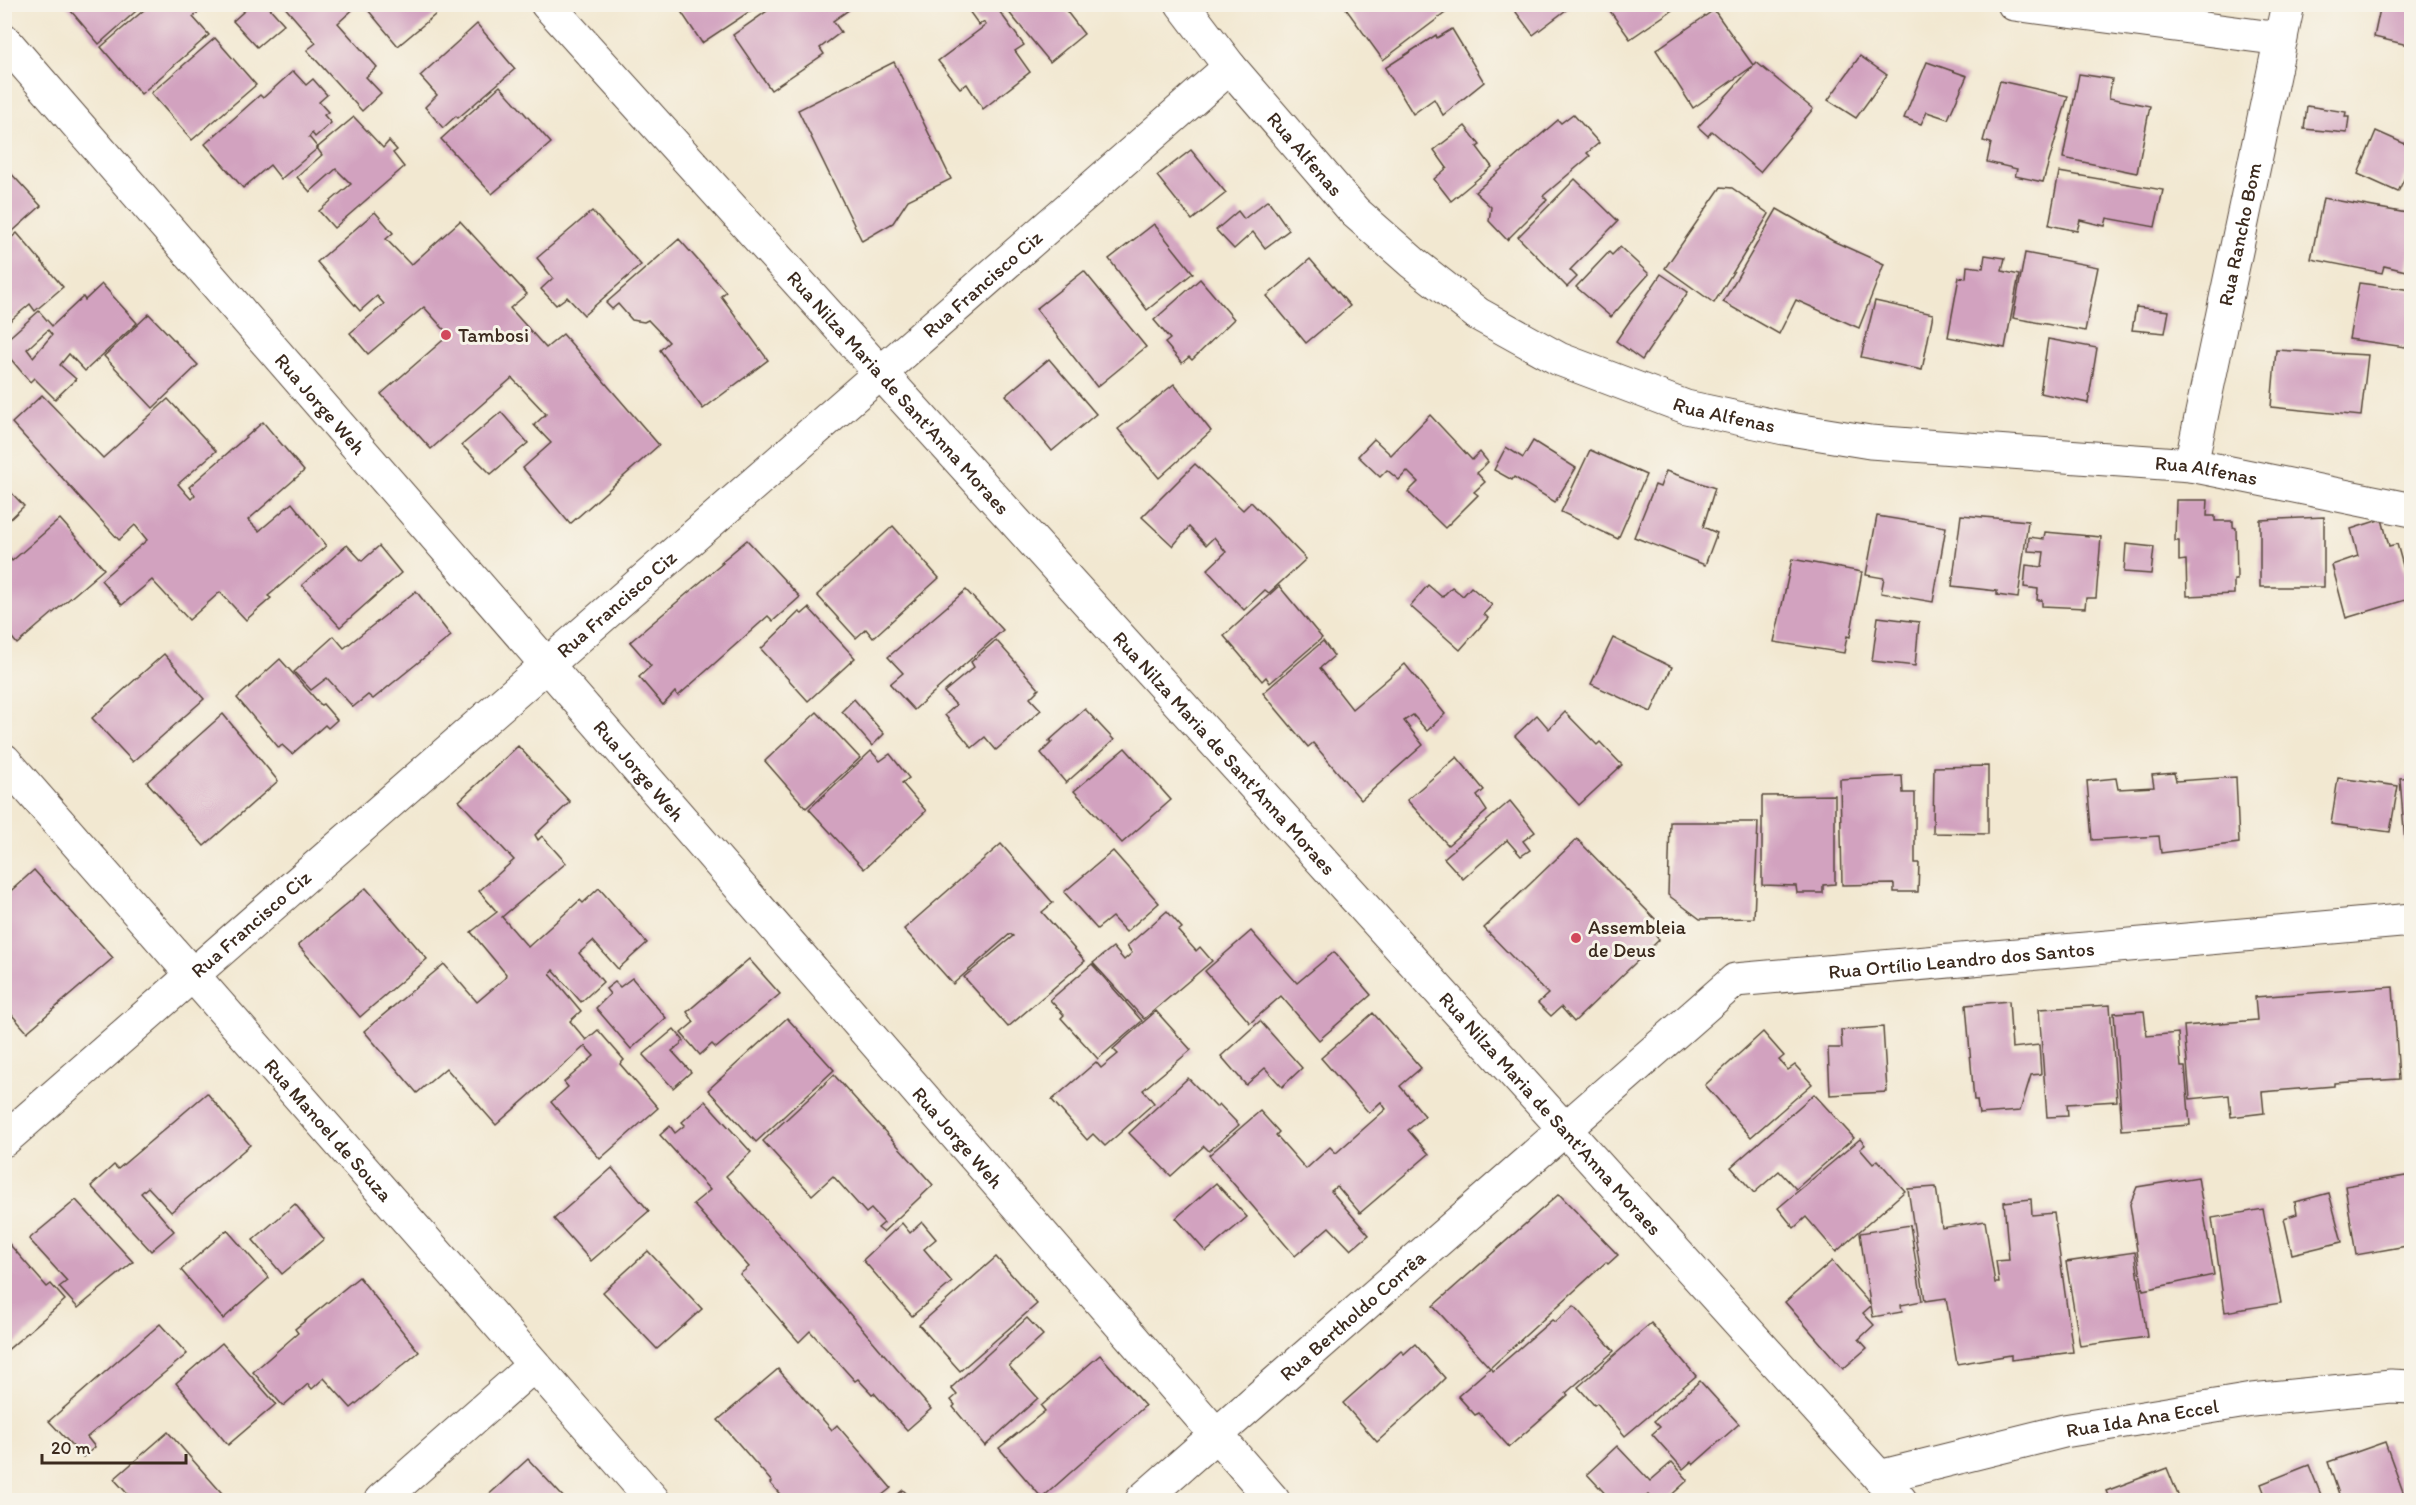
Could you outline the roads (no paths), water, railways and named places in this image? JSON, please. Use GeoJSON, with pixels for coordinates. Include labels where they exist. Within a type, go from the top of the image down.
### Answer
{"type":"FeatureCollection","features":[{"type":"Feature","properties":{"kind":"street","name":"Rua Nilza Maria de Sant'Anna Moraes"},"geometry":{"type":"LineString","coordinates":[[547,4],[882,372],[1889,1489]]}},
{"type":"Feature","properties":{"kind":"street","name":"Rua Alfenas"},"geometry":{"type":"LineString","coordinates":[[1182,4],[1230,67],[1355,212],[1413,263],[1478,314],[1559,358],[1686,407],[1784,428],[1870,442],[2191,465],[2412,510]]}},
{"type":"Feature","properties":{"kind":"street"},"geometry":{"type":"LineString","coordinates":[[2014,4],[2281,39]]}},
{"type":"Feature","properties":{"kind":"street","name":"Rua Rancho Bom"},"geometry":{"type":"LineString","coordinates":[[2191,465],[2288,4]]}},
{"type":"Feature","properties":{"kind":"street","name":"Rua Jorge Weh"},"geometry":{"type":"LineString","coordinates":[[4,40],[1273,1500]]}},
{"type":"Feature","properties":{"kind":"street","name":"Rua Francisco Ciz"},"geometry":{"type":"LineString","coordinates":[[4,1140],[1230,67]]}},
{"type":"Feature","properties":{"kind":"street","name":"Rua Manoel de Souza"},"geometry":{"type":"LineString","coordinates":[[4,760],[653,1500]]}},
{"type":"Feature","properties":{"kind":"street","name":"Rua Ortílio Leandro dos Santos"},"geometry":{"type":"LineString","coordinates":[[1565,1130],[1736,980],[2412,920]]}},
{"type":"Feature","properties":{"kind":"street","name":"Rua Bertholdo Corrêa"},"geometry":{"type":"LineString","coordinates":[[1142,1500],[1565,1130]]}},
{"type":"Feature","properties":{"kind":"street"},"geometry":{"type":"LineString","coordinates":[[381,1500],[534,1365]]}},
{"type":"Feature","properties":{"kind":"street","name":"Rua Ida Ana Eccel"},"geometry":{"type":"LineString","coordinates":[[1889,1489],[2064,1431],[2252,1400],[2391,1386],[2412,1387]]}},
{"type":"Feature","properties":{"kind":"place","name":"Tambosi"},"geometry":{"type":"Point","coordinates":[446,335]}},
{"type":"Feature","properties":{"kind":"place","name":"Assembleia de Deus"},"geometry":{"type":"Point","coordinates":[1576,938]}}]}
